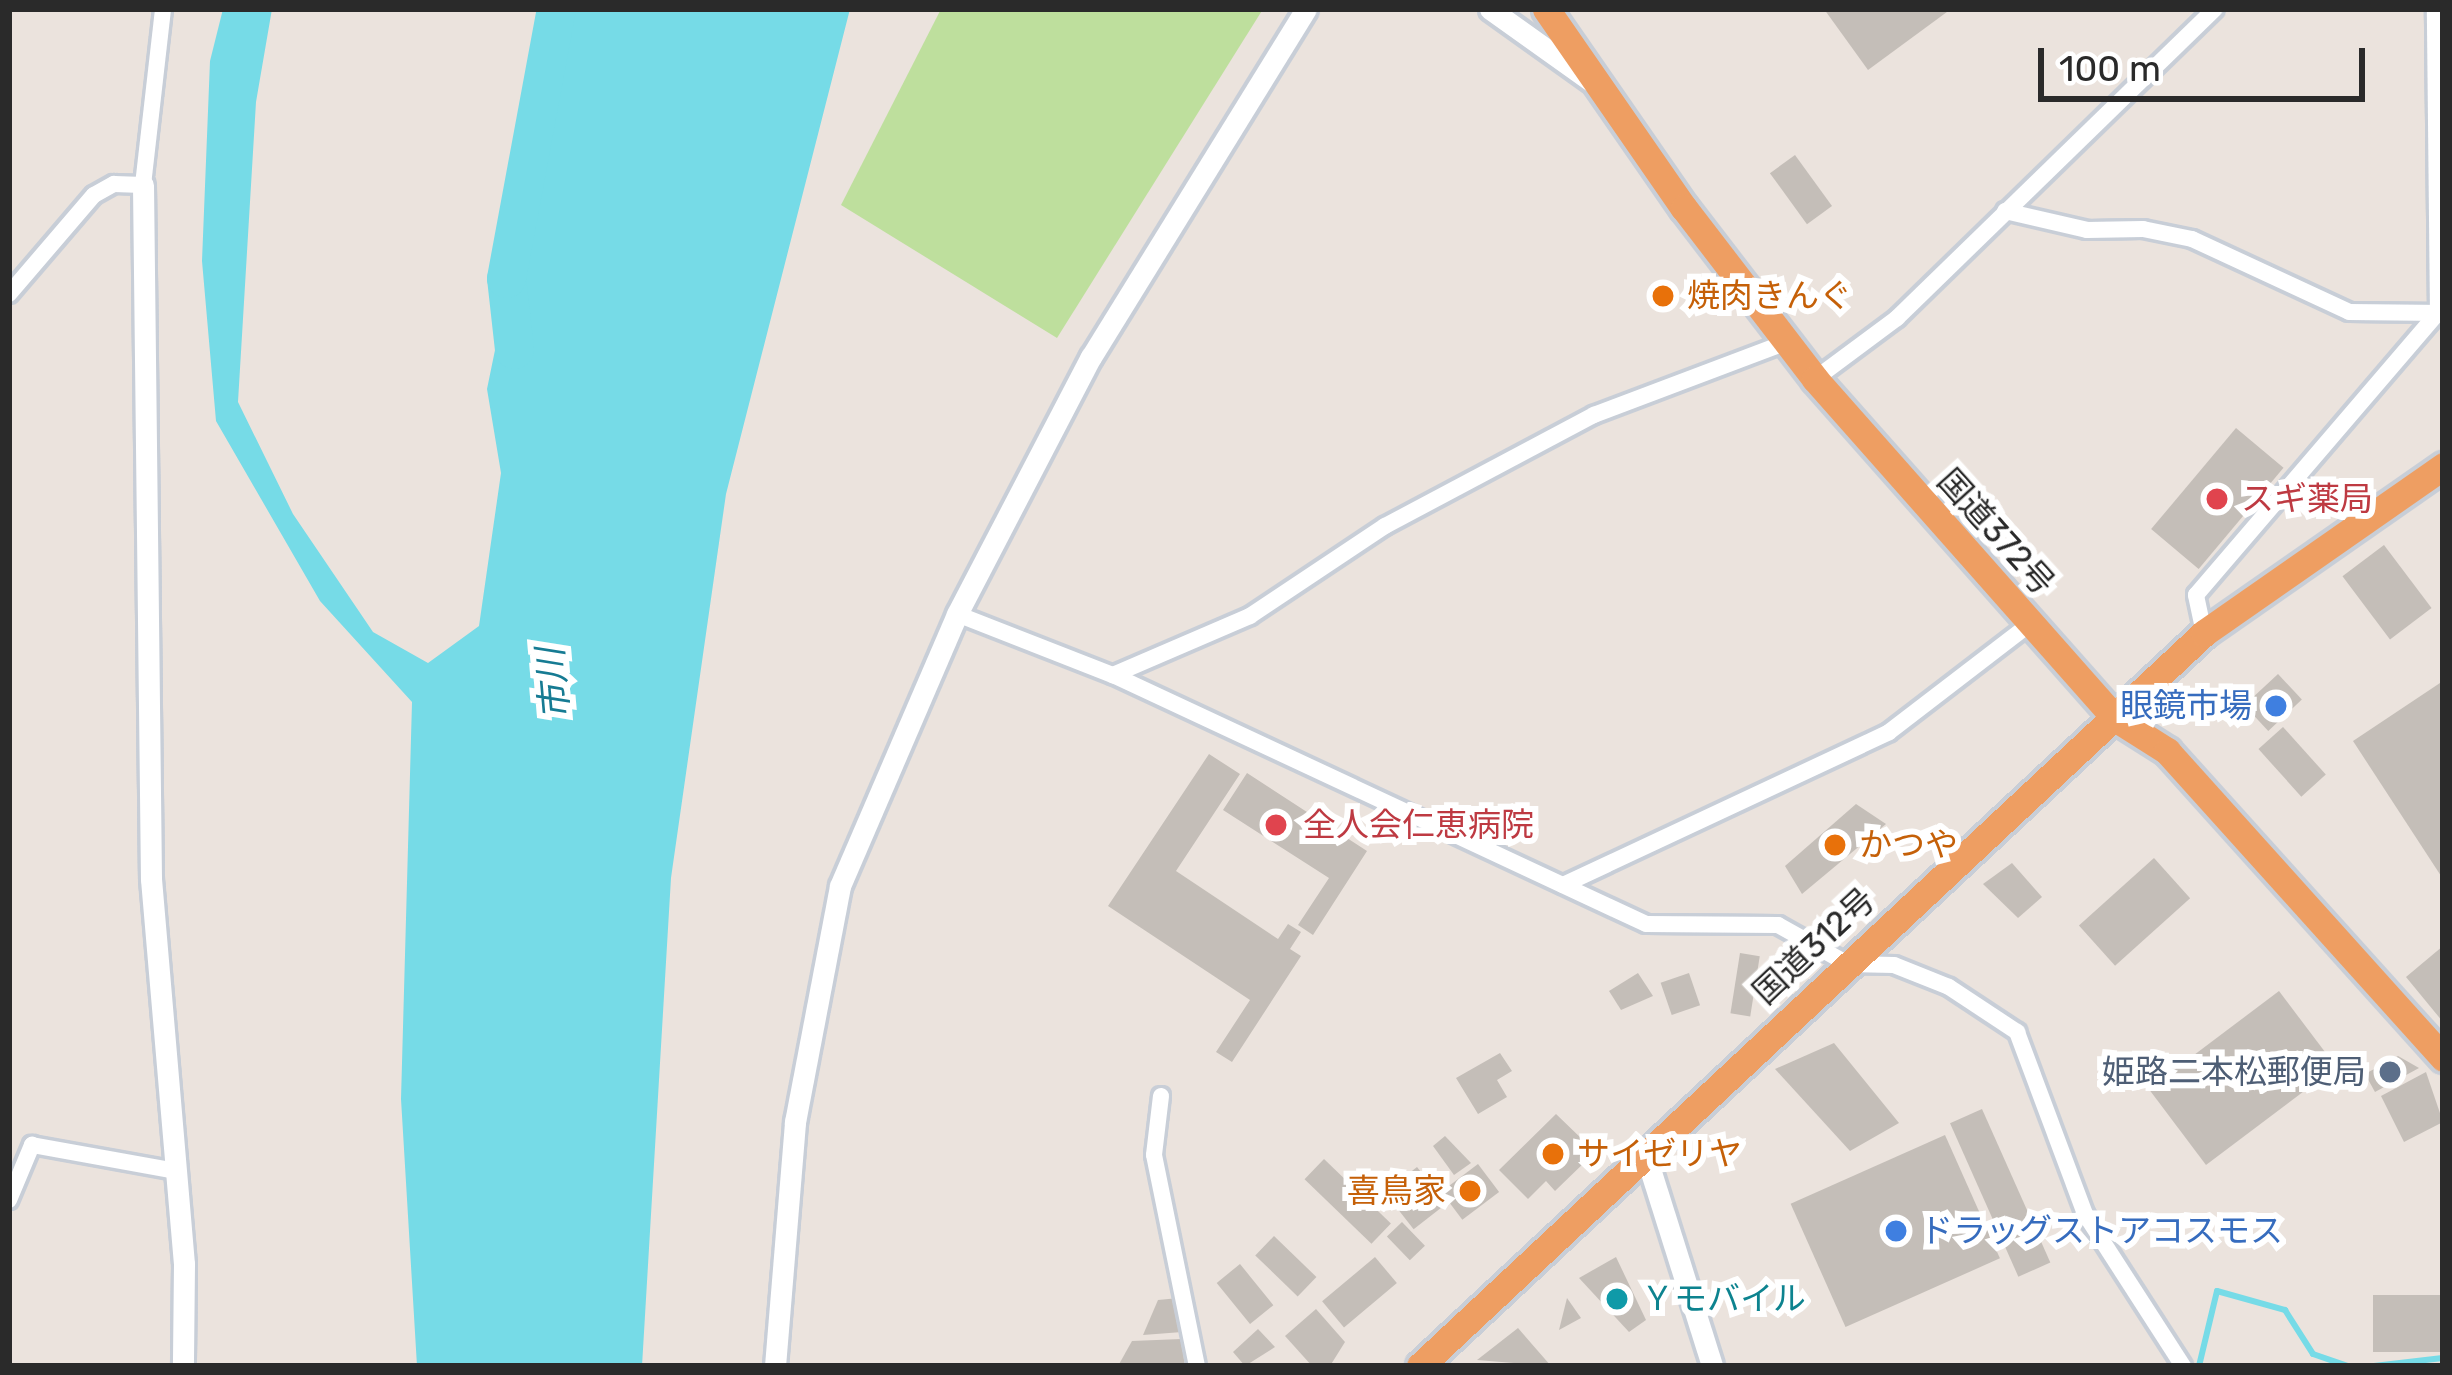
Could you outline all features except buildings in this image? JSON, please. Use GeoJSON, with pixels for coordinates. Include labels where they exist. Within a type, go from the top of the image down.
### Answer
{"type":"FeatureCollection","features":[{"type":"Feature","properties":{"kind":"highway","name":"国道372号"},"geometry":{"type":"LineString","coordinates":[[1546,9],[1592,81],[1815,379],[2115,718],[2167,751],[2443,1058]]}},
{"type":"Feature","properties":{"kind":"highway","name":"国道312号"},"geometry":{"type":"LineString","coordinates":[[1420,1366],[2204,633],[2443,466]]}},
{"type":"Feature","properties":{"kind":"street"},"geometry":{"type":"LineString","coordinates":[[163,9],[142,185],[151,879],[177,1171],[183,1366]]}},
{"type":"Feature","properties":{"kind":"street"},"geometry":{"type":"LineString","coordinates":[[775,1366],[795,1122],[839,886],[957,614],[1091,357],[1306,9]]}},
{"type":"Feature","properties":{"kind":"street"},"geometry":{"type":"LineString","coordinates":[[1490,9],[1592,81]]}},
{"type":"Feature","properties":{"kind":"street"},"geometry":{"type":"LineString","coordinates":[[1815,379],[1897,318],[2215,9]]}},
{"type":"Feature","properties":{"kind":"street"},"geometry":{"type":"LineString","coordinates":[[2204,633],[2196,595],[2441,313],[2440,43],[2435,9]]}},
{"type":"Feature","properties":{"kind":"street"},"geometry":{"type":"LineString","coordinates":[[9,294],[94,195],[114,184],[142,185]]}},
{"type":"Feature","properties":{"kind":"street"},"geometry":{"type":"LineString","coordinates":[[2005,211],[2087,230],[2143,229],[2192,239],[2349,312],[2441,313]]}},
{"type":"Feature","properties":{"kind":"street"},"geometry":{"type":"LineString","coordinates":[[1113,675],[1250,616],[1384,526],[1594,415],[1785,343]]}},
{"type":"Feature","properties":{"kind":"street"},"geometry":{"type":"LineString","coordinates":[[957,614],[1113,675],[1646,924],[1778,925],[1847,964],[1894,965],[1949,987],[2017,1032],[2085,1214],[2183,1366]]}},
{"type":"Feature","properties":{"kind":"street"},"geometry":{"type":"LineString","coordinates":[[1563,885],[1889,732],[2030,624]]}},
{"type":"Feature","properties":{"kind":"street"},"geometry":{"type":"LineString","coordinates":[[1161,1096],[1154,1155],[1196,1366]]}},
{"type":"Feature","properties":{"kind":"street"},"geometry":{"type":"LineString","coordinates":[[9,1200],[32,1145],[177,1171]]}},
{"type":"Feature","properties":{"kind":"street"},"geometry":{"type":"LineString","coordinates":[[1645,1153],[1712,1366]]}},
{"type":"Feature","properties":{"kind":"green space"},"geometry":{"type":"Polygon","coordinates":[[[941,9],[1263,9],[1057,338],[841,205],[941,9]]]}},
{"type":"Feature","properties":{"kind":"water"},"geometry":{"type":"Polygon","coordinates":[[[223,9],[272,9],[256,102],[238,402],[293,514],[373,632],[428,663],[479,626],[501,473],[487,389],[565,9],[850,9],[726,494],[671,878],[642,1366],[417,1366],[401,1099],[412,702],[320,601],[216,421],[202,261],[210,61],[223,9]]]}},
{"type":"Feature","properties":{"kind":"waterway","name":"市川"},"geometry":{"type":"LineString","coordinates":[[514,349],[506,278],[556,9]]}},
{"type":"Feature","properties":{"kind":"waterway"},"geometry":{"type":"LineString","coordinates":[[2199,1366],[2217,1291],[2285,1310],[2313,1354],[2348,1366]]}},
{"type":"Feature","properties":{"kind":"waterway"},"geometry":{"type":"LineString","coordinates":[[2374,1366],[2443,1358]]}},
{"type":"Feature","properties":{"kind":"place","name":"焼肉きんぐ"},"geometry":{"type":"Point","coordinates":[1663,296]}},
{"type":"Feature","properties":{"kind":"place","name":"スギ薬局"},"geometry":{"type":"Point","coordinates":[2217,499]}},
{"type":"Feature","properties":{"kind":"place","name":"眼鏡市場"},"geometry":{"type":"Point","coordinates":[2276,706]}},
{"type":"Feature","properties":{"kind":"place","name":"全人会仁恵病院"},"geometry":{"type":"Point","coordinates":[1276,825]}},
{"type":"Feature","properties":{"kind":"place","name":"かつや"},"geometry":{"type":"Point","coordinates":[1835,845]}},
{"type":"Feature","properties":{"kind":"place","name":"姫路二本松郵便局"},"geometry":{"type":"Point","coordinates":[2390,1072]}},
{"type":"Feature","properties":{"kind":"place","name":"サイゼリヤ"},"geometry":{"type":"Point","coordinates":[1553,1154]}},
{"type":"Feature","properties":{"kind":"place","name":"喜鳥家"},"geometry":{"type":"Point","coordinates":[1470,1191]}},
{"type":"Feature","properties":{"kind":"place","name":"ドラッグストアコスモス"},"geometry":{"type":"Point","coordinates":[1896,1231]}},
{"type":"Feature","properties":{"kind":"place","name":"Ｙモバイル"},"geometry":{"type":"Point","coordinates":[1617,1299]}}]}
